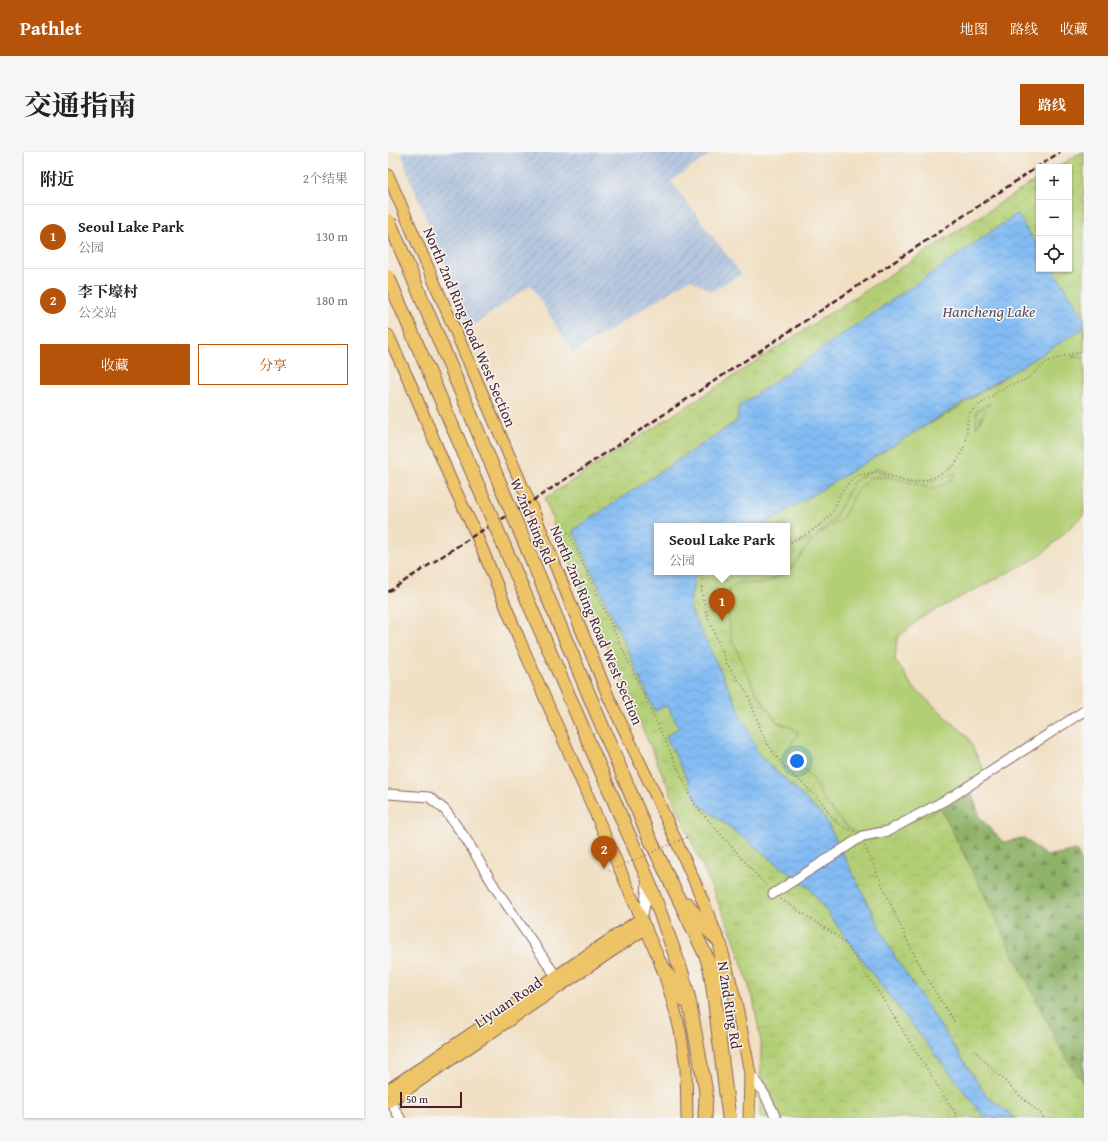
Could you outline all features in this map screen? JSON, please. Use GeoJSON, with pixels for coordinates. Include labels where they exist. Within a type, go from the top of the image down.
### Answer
{"type":"FeatureCollection","features":[{"type":"Feature","properties":{"kind":"highway","name":"W 2nd Ring Rd"},"geometry":{"type":"LineString","coordinates":[[388,218],[649,837]]}},
{"type":"Feature","properties":{"kind":"highway"},"geometry":{"type":"LineString","coordinates":[[388,277],[647,877],[682,973],[688,995],[706,1092],[704,1118]]}},
{"type":"Feature","properties":{"kind":"highway","name":"N 2nd Ring Rd"},"geometry":{"type":"LineString","coordinates":[[649,837],[706,956],[710,969],[718,1021],[729,1118]]}},
{"type":"Feature","properties":{"kind":"highway"},"geometry":{"type":"LineString","coordinates":[[672,886],[720,943],[718,1021]]}},
{"type":"Feature","properties":{"kind":"highway"},"geometry":{"type":"LineString","coordinates":[[661,964],[681,994],[692,1017]]}},
{"type":"Feature","properties":{"kind":"main road","name":"North 2nd Ring Road West Section"},"geometry":{"type":"LineString","coordinates":[[388,175],[534,513],[609,698],[698,889],[720,943],[736,1002],[750,1073],[749,1118]]}},
{"type":"Feature","properties":{"kind":"main road"},"geometry":{"type":"LineString","coordinates":[[388,335],[412,387],[452,483],[476,534],[520,641],[661,964],[680,1030],[686,1067],[687,1118]]}},
{"type":"Feature","properties":{"kind":"main road","name":"Liyuan Road"},"geometry":{"type":"LineString","coordinates":[[389,1098],[556,976],[644,923]]}},
{"type":"Feature","properties":{"kind":"main road","name":"Liyuan Road"},"geometry":{"type":"LineString","coordinates":[[389,1098],[644,923]]}},
{"type":"Feature","properties":{"kind":"street"},"geometry":{"type":"LineString","coordinates":[[774,894],[860,839],[888,831],[953,796],[1084,711]]}},
{"type":"Feature","properties":{"kind":"street"},"geometry":{"type":"LineString","coordinates":[[388,794],[429,797],[445,810],[466,840],[496,889],[556,976]]}},
{"type":"Feature","properties":{"kind":"street"},"geometry":{"type":"LineString","coordinates":[[644,923],[647,877]]}},
{"type":"Feature","properties":{"kind":"street"},"geometry":{"type":"LineString","coordinates":[[750,1073],[765,1095],[776,1118]]}},
{"type":"Feature","properties":{"kind":"street"},"geometry":{"type":"LineString","coordinates":[[389,1098],[400,1118]]}},
{"type":"Feature","properties":{"kind":"path"},"geometry":{"type":"LineString","coordinates":[[790,542],[805,535],[830,516],[841,494],[855,476],[876,472],[906,482],[917,482],[933,478],[944,473],[960,456],[966,443],[968,416],[974,408],[999,391],[1010,385],[1025,380],[1046,362],[1084,351]]}},
{"type":"Feature","properties":{"kind":"path"},"geometry":{"type":"LineString","coordinates":[[568,532],[695,805],[774,894],[843,940],[879,993],[958,1118]]}},
{"type":"Feature","properties":{"kind":"path"},"geometry":{"type":"LineString","coordinates":[[704,575],[702,582],[702,593],[705,609],[728,664],[747,692],[762,733],[774,754],[790,773],[820,800],[836,822],[860,839],[909,945],[931,985],[955,1023]]}},
{"type":"Feature","properties":{"kind":"path"},"geometry":{"type":"LineString","coordinates":[[609,871],[690,836]]}},
{"type":"Feature","properties":{"kind":"path"},"geometry":{"type":"LineString","coordinates":[[974,1050],[1044,1118]]}},
{"type":"Feature","properties":{"kind":"shaded area"},"geometry":{"type":"Polygon","coordinates":[[[402,152],[714,152],[671,181],[741,274],[711,291],[690,279],[573,353],[531,285],[470,328],[407,171],[402,152]]]}},
{"type":"Feature","properties":{"kind":"green space"},"geometry":{"type":"Polygon","coordinates":[[[1084,152],[1084,449],[862,649],[1059,1046],[1084,1085],[1084,1118],[760,1118],[761,1042],[753,998],[734,939],[556,531],[545,498],[1036,180],[1036,272],[1072,272],[1072,164],[1062,164],[1084,152]]]}},
{"type":"Feature","properties":{"kind":"green space"},"geometry":{"type":"Polygon","coordinates":[[[1084,325],[1084,352],[1071,357],[1084,358],[1084,514],[1040,556],[922,617],[897,638],[895,660],[913,687],[968,737],[987,777],[932,813],[863,839],[845,825],[825,802],[812,777],[786,753],[799,731],[777,722],[756,692],[731,637],[728,612],[729,588],[740,583],[764,584],[780,575],[790,575],[790,570],[812,540],[790,542],[790,523],[763,523],[870,454],[948,414],[1084,325]],[[990,403],[977,411],[976,428],[990,403]],[[878,468],[854,481],[834,519],[815,537],[843,518],[856,492],[870,477],[889,477],[934,489],[951,481],[956,473],[939,480],[917,481],[878,468]]]}},
{"type":"Feature","properties":{"kind":"green space"},"geometry":{"type":"Polygon","coordinates":[[[972,793],[980,818],[1003,842],[1024,838],[1046,856],[1076,850],[1084,865],[1084,1118],[874,843],[972,793]]]}},
{"type":"Feature","properties":{"kind":"water","name":"Hancheng Lake"},"geometry":{"type":"Polygon","coordinates":[[[1017,214],[1036,243],[1036,272],[1055,272],[1084,317],[1084,328],[767,523],[654,523],[654,575],[695,575],[689,606],[759,755],[825,818],[892,952],[986,1095],[1015,1118],[985,1118],[890,997],[809,888],[699,804],[666,736],[679,728],[667,705],[655,711],[573,530],[737,421],[739,406],[1017,214]]]}},
{"type":"Feature","properties":{"kind":"railway"},"geometry":{"type":"LineString","coordinates":[[388,592],[476,534],[529,503],[592,462],[1060,152]]}},
{"type":"Feature","properties":{"kind":"place","name":"Seoul Lake Park"},"geometry":{"type":"Point","coordinates":[722,621]}},
{"type":"Feature","properties":{"kind":"place","name":"李下壕村"},"geometry":{"type":"Point","coordinates":[604,869]}}]}
